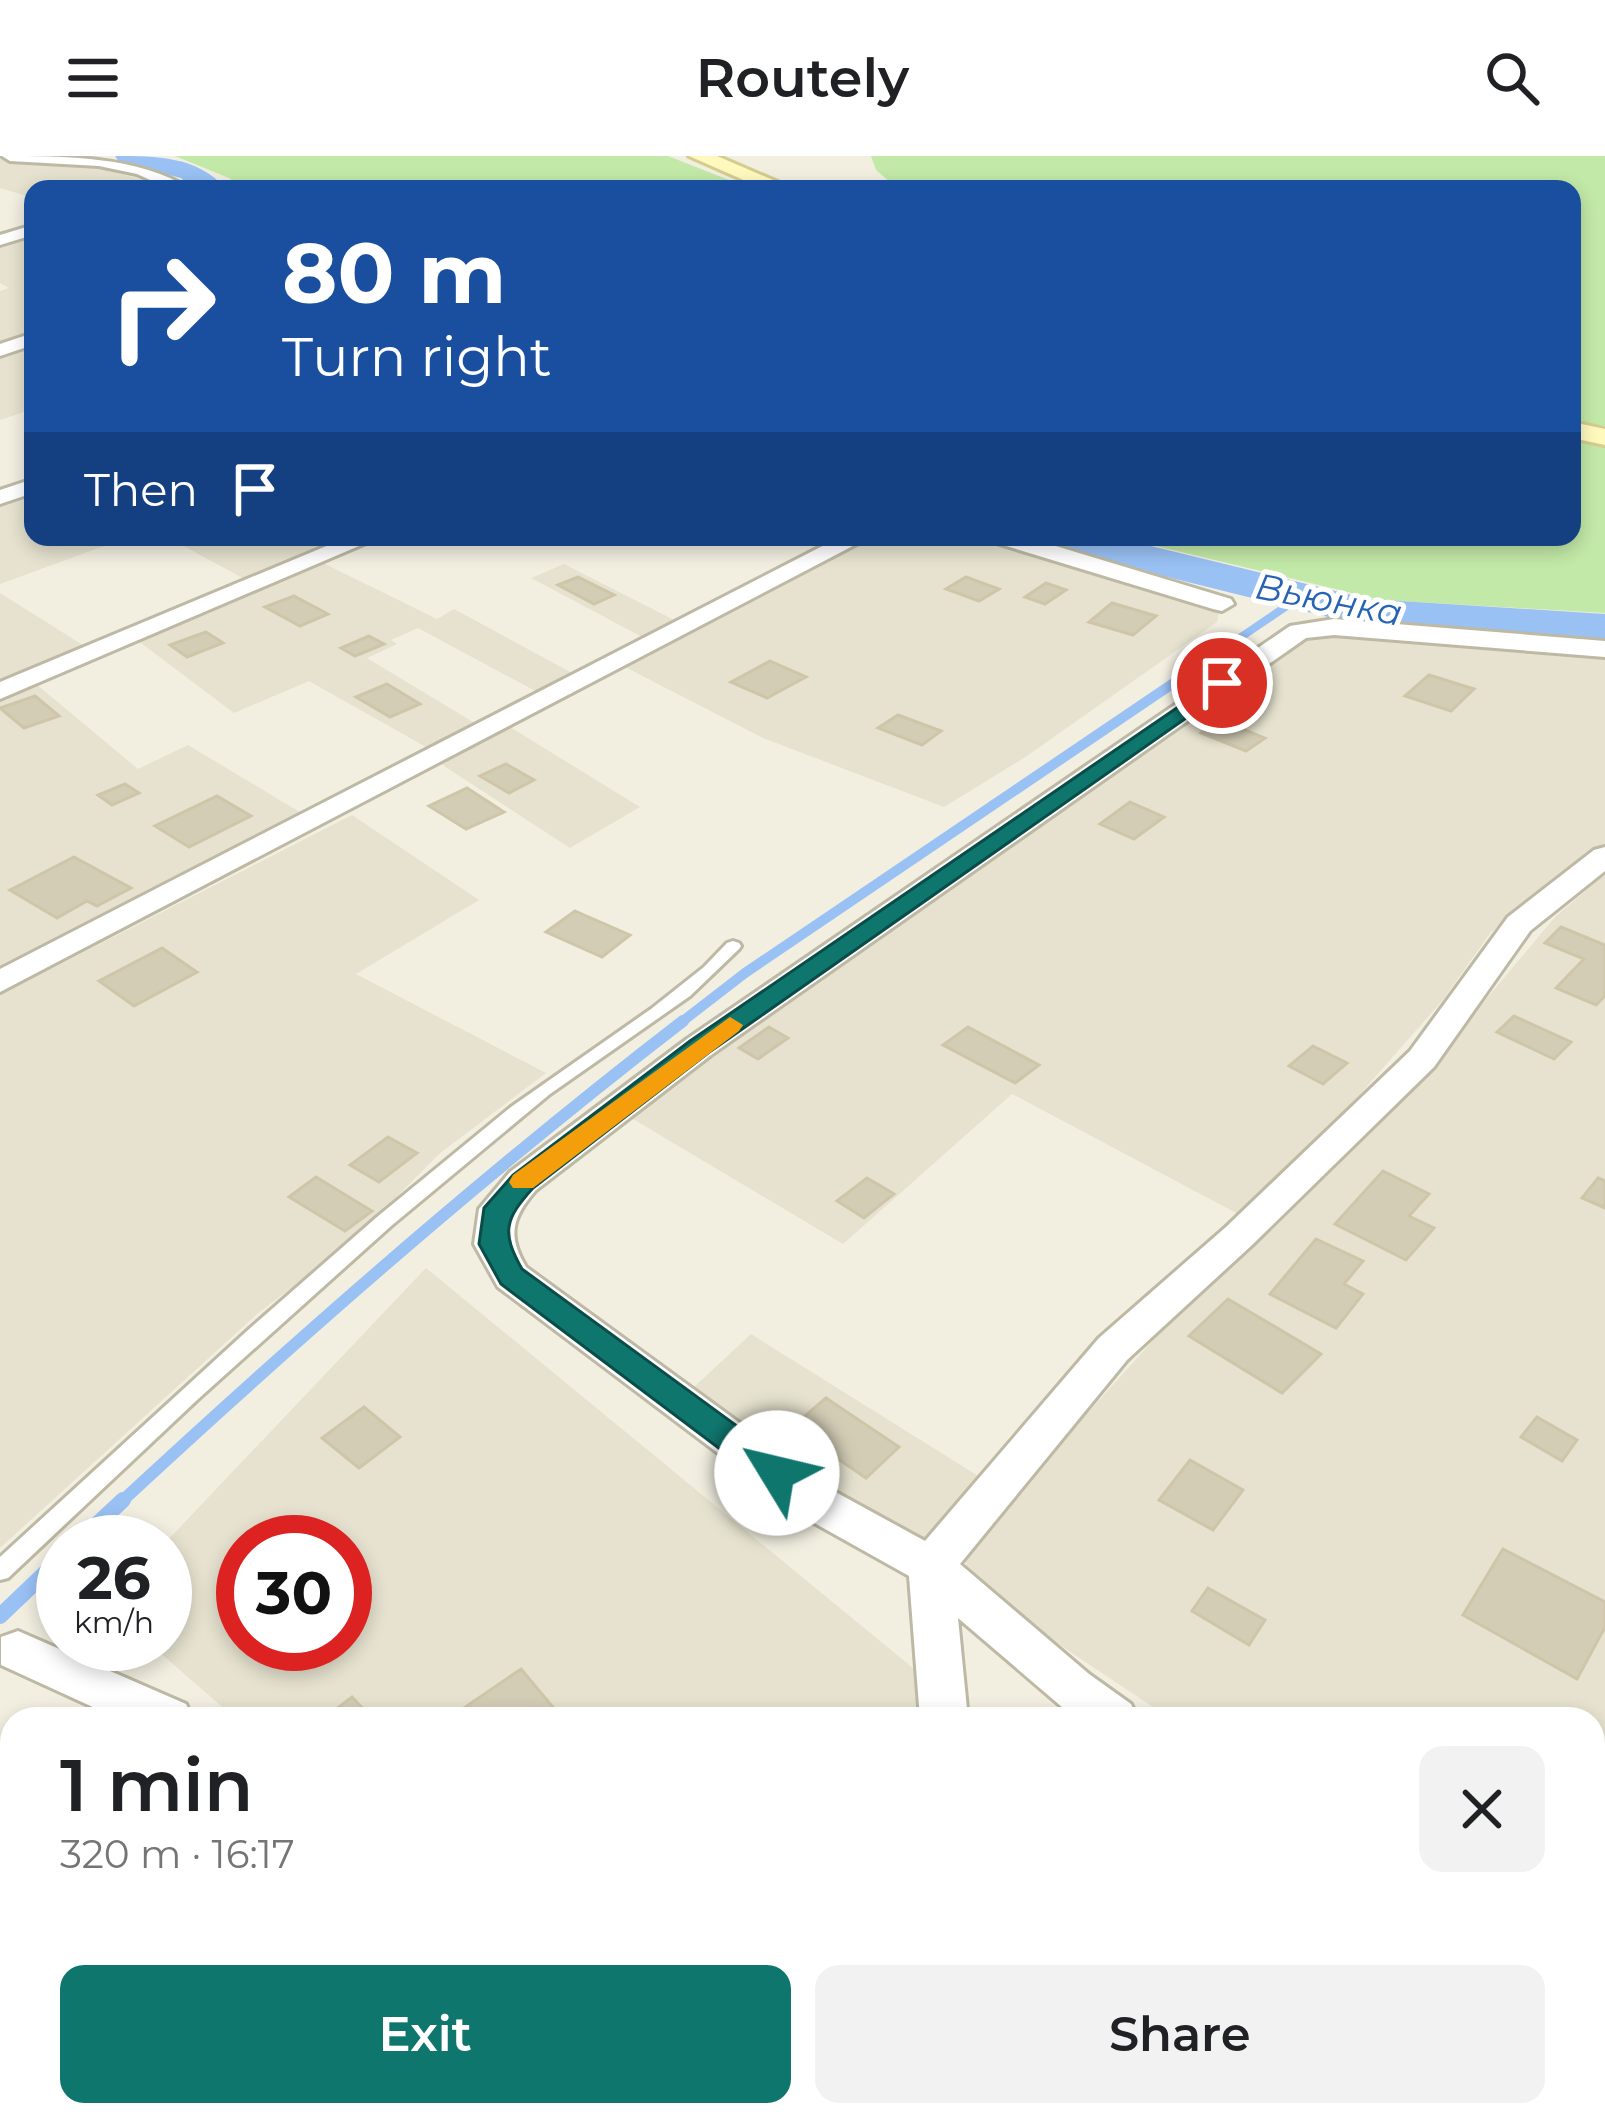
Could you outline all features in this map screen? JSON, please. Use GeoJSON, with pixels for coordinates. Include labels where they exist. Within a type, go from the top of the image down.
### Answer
{"type":"FeatureCollection","features":[{"type":"Feature","properties":{"kind":"main road"},"geometry":{"type":"LineString","coordinates":[[699,156],[761,180]]}},
{"type":"Feature","properties":{"kind":"street"},"geometry":{"type":"LineString","coordinates":[[10,156],[106,163],[169,180]]}},
{"type":"Feature","properties":{"kind":"street"},"geometry":{"type":"LineString","coordinates":[[0,692],[347,546]]}},
{"type":"Feature","properties":{"kind":"street"},"geometry":{"type":"LineString","coordinates":[[0,982],[841,546]]}},
{"type":"Feature","properties":{"kind":"street"},"geometry":{"type":"LineString","coordinates":[[1031,546],[1222,604]]}},
{"type":"Feature","properties":{"kind":"street"},"geometry":{"type":"LineString","coordinates":[[1097,1707],[932,1566],[815,1502],[512,1276],[493,1244],[498,1208],[523,1181],[699,1047],[1299,631],[1334,627],[1605,649]]}},
{"type":"Feature","properties":{"kind":"street"},"geometry":{"type":"LineString","coordinates":[[943,1707],[932,1566],[1113,1349],[1239,1236],[1422,1059],[1519,924],[1605,856]]}},
{"type":"Feature","properties":{"kind":"street"},"geometry":{"type":"LineString","coordinates":[[18,1651],[142,1707]]}},
{"type":"Feature","properties":{"kind":"lane"},"geometry":{"type":"LineString","coordinates":[[0,1570],[164,1417],[445,1171],[520,1108],[704,979],[733,946]]}},
{"type":"Feature","properties":{"kind":"shaded area"},"geometry":{"type":"Polygon","coordinates":[[[0,159],[79,163],[144,180],[24,180],[24,195],[0,188],[0,159]]]}},
{"type":"Feature","properties":{"kind":"shaded area"},"geometry":{"type":"Polygon","coordinates":[[[24,236],[24,338],[0,345],[0,291],[9,288],[0,283],[0,243],[24,236]]]}},
{"type":"Feature","properties":{"kind":"shaded area"},"geometry":{"type":"Polygon","coordinates":[[[24,347],[24,412],[0,420],[0,354],[24,347]]]}},
{"type":"Feature","properties":{"kind":"shaded area"},"geometry":{"type":"Polygon","coordinates":[[[24,495],[24,546],[104,546],[0,584],[0,504],[24,495]]]}},
{"type":"Feature","properties":{"kind":"shaded area"},"geometry":{"type":"Polygon","coordinates":[[[184,546],[334,546],[250,582],[184,546]]]}},
{"type":"Feature","properties":{"kind":"shaded area"},"geometry":{"type":"Polygon","coordinates":[[[854,546],[1010,546],[1219,612],[1217,622],[1027,756],[944,807],[763,738],[623,666],[854,546]]]}},
{"type":"Feature","properties":{"kind":"shaded area"},"geometry":{"type":"Polygon","coordinates":[[[323,563],[437,619],[454,609],[572,673],[539,693],[418,628],[391,640],[397,644],[367,658],[478,725],[433,751],[309,681],[234,713],[137,640],[323,563]]]}},
{"type":"Feature","properties":{"kind":"shaded area"},"geometry":{"type":"Polygon","coordinates":[[[564,564],[676,621],[644,638],[531,578],[564,564]]]}},
{"type":"Feature","properties":{"kind":"shaded area"},"geometry":{"type":"Polygon","coordinates":[[[0,593],[86,647],[0,684],[0,593]]]}},
{"type":"Feature","properties":{"kind":"shaded area"},"geometry":{"type":"Polygon","coordinates":[[[1317,633],[1605,656],[1605,844],[1491,932],[1442,1001],[1347,1109],[1238,1214],[1012,1094],[843,1244],[628,1116],[1117,768],[1317,633]]]}},
{"type":"Feature","properties":{"kind":"shaded area"},"geometry":{"type":"Polygon","coordinates":[[[36,684],[138,769],[188,745],[308,817],[0,973],[0,699],[36,684]]]}},
{"type":"Feature","properties":{"kind":"shaded area"},"geometry":{"type":"Polygon","coordinates":[[[510,727],[640,807],[570,848],[441,764],[510,727]]]}},
{"type":"Feature","properties":{"kind":"shaded area"},"geometry":{"type":"Polygon","coordinates":[[[352,815],[479,900],[356,974],[546,1073],[439,1154],[354,1240],[257,1314],[0,1548],[0,995],[352,815]]]}},
{"type":"Feature","properties":{"kind":"shaded area"},"geometry":{"type":"Polygon","coordinates":[[[1605,874],[1605,1707],[1153,1707],[970,1585],[964,1550],[1157,1336],[1418,1080],[1556,916],[1605,874]]]}},
{"type":"Feature","properties":{"kind":"shaded area"},"geometry":{"type":"Polygon","coordinates":[[[426,1268],[919,1673],[921,1707],[222,1707],[181,1671],[192,1671],[192,1515],[426,1268]]]}},
{"type":"Feature","properties":{"kind":"shaded area"},"geometry":{"type":"Polygon","coordinates":[[[751,1334],[983,1479],[917,1546],[693,1388],[751,1334]]]}},
{"type":"Feature","properties":{"kind":"green space"},"geometry":{"type":"Polygon","coordinates":[[[175,156],[668,156],[729,180],[231,180],[175,156]]]}},
{"type":"Feature","properties":{"kind":"green space"},"geometry":{"type":"Polygon","coordinates":[[[871,156],[1605,156],[1605,426],[1581,422],[1581,180],[888,180],[876,170],[871,156]]]}},
{"type":"Feature","properties":{"kind":"green space"},"geometry":{"type":"Polygon","coordinates":[[[1581,441],[1605,446],[1605,613],[1381,600],[1156,546],[1581,546],[1581,441]]]}},
{"type":"Feature","properties":{"kind":"building"},"geometry":{"type":"Polygon","coordinates":[[[578,577],[614,595],[594,604],[558,585],[578,577]]]}},
{"type":"Feature","properties":{"kind":"building"},"geometry":{"type":"Polygon","coordinates":[[[966,577],[999,589],[979,601],[946,589],[966,577]]]}},
{"type":"Feature","properties":{"kind":"building"},"geometry":{"type":"Polygon","coordinates":[[[1046,583],[1066,590],[1045,604],[1025,597],[1046,583]]]}},
{"type":"Feature","properties":{"kind":"building"},"geometry":{"type":"Polygon","coordinates":[[[294,596],[328,614],[300,626],[265,607],[294,596]]]}},
{"type":"Feature","properties":{"kind":"building"},"geometry":{"type":"Polygon","coordinates":[[[1112,603],[1156,616],[1133,635],[1089,622],[1112,603]]]}},
{"type":"Feature","properties":{"kind":"building"},"geometry":{"type":"Polygon","coordinates":[[[206,632],[223,643],[187,657],[170,645],[206,632]]]}},
{"type":"Feature","properties":{"kind":"building"},"geometry":{"type":"Polygon","coordinates":[[[369,636],[384,644],[355,656],[341,648],[369,636]]]}},
{"type":"Feature","properties":{"kind":"building"},"geometry":{"type":"Polygon","coordinates":[[[770,661],[806,677],[767,698],[731,682],[770,661]]]}},
{"type":"Feature","properties":{"kind":"building"},"geometry":{"type":"Polygon","coordinates":[[[1429,675],[1474,689],[1451,711],[1405,696],[1429,675]]]}},
{"type":"Feature","properties":{"kind":"building"},"geometry":{"type":"Polygon","coordinates":[[[387,684],[420,704],[390,717],[356,697],[387,684]]]}},
{"type":"Feature","properties":{"kind":"building"},"geometry":{"type":"Polygon","coordinates":[[[35,696],[59,716],[24,728],[0,708],[35,696]]]}},
{"type":"Feature","properties":{"kind":"building"},"geometry":{"type":"Polygon","coordinates":[[[898,715],[941,731],[922,745],[878,728],[898,715]]]}},
{"type":"Feature","properties":{"kind":"building"},"geometry":{"type":"Polygon","coordinates":[[[1220,720],[1265,738],[1246,751],[1201,733],[1220,720]]]}},
{"type":"Feature","properties":{"kind":"building"},"geometry":{"type":"Polygon","coordinates":[[[506,764],[534,780],[509,793],[480,776],[506,764]]]}},
{"type":"Feature","properties":{"kind":"building"},"geometry":{"type":"Polygon","coordinates":[[[125,784],[139,793],[112,805],[98,795],[125,784]]]}},
{"type":"Feature","properties":{"kind":"building"},"geometry":{"type":"Polygon","coordinates":[[[467,788],[504,812],[466,829],[429,806],[467,788]]]}},
{"type":"Feature","properties":{"kind":"building"},"geometry":{"type":"Polygon","coordinates":[[[217,796],[251,816],[189,847],[155,826],[217,796]]]}},
{"type":"Feature","properties":{"kind":"building"},"geometry":{"type":"Polygon","coordinates":[[[1130,802],[1164,817],[1134,839],[1100,824],[1130,802]]]}},
{"type":"Feature","properties":{"kind":"building"},"geometry":{"type":"Polygon","coordinates":[[[74,857],[131,888],[97,906],[87,901],[57,918],[10,890],[74,857]]]}},
{"type":"Feature","properties":{"kind":"building"},"geometry":{"type":"Polygon","coordinates":[[[575,911],[630,935],[602,957],[546,932],[575,911]]]}},
{"type":"Feature","properties":{"kind":"building"},"geometry":{"type":"Polygon","coordinates":[[[1561,927],[1605,945],[1605,996],[1596,1005],[1556,988],[1584,959],[1545,943],[1561,927]]]}},
{"type":"Feature","properties":{"kind":"building"},"geometry":{"type":"Polygon","coordinates":[[[162,948],[197,972],[134,1006],[99,981],[162,948]]]}},
{"type":"Feature","properties":{"kind":"building"},"geometry":{"type":"Polygon","coordinates":[[[1514,1016],[1571,1042],[1554,1059],[1497,1032],[1514,1016]]]}},
{"type":"Feature","properties":{"kind":"building"},"geometry":{"type":"Polygon","coordinates":[[[769,1027],[788,1038],[758,1059],[739,1048],[769,1027]]]}},
{"type":"Feature","properties":{"kind":"building"},"geometry":{"type":"Polygon","coordinates":[[[968,1027],[1039,1065],[1015,1083],[943,1045],[968,1027]]]}},
{"type":"Feature","properties":{"kind":"building"},"geometry":{"type":"Polygon","coordinates":[[[1313,1046],[1347,1063],[1323,1084],[1289,1066],[1313,1046]]]}},
{"type":"Feature","properties":{"kind":"building"},"geometry":{"type":"Polygon","coordinates":[[[388,1137],[417,1153],[379,1182],[350,1165],[388,1137]]]}},
{"type":"Feature","properties":{"kind":"building"},"geometry":{"type":"Polygon","coordinates":[[[1383,1171],[1429,1194],[1409,1216],[1434,1228],[1406,1260],[1335,1224],[1383,1171]]]}},
{"type":"Feature","properties":{"kind":"building"},"geometry":{"type":"Polygon","coordinates":[[[316,1177],[372,1211],[345,1231],[289,1197],[316,1177]]]}},
{"type":"Feature","properties":{"kind":"building"},"geometry":{"type":"Polygon","coordinates":[[[867,1178],[894,1194],[864,1218],[837,1201],[867,1178]]]}},
{"type":"Feature","properties":{"kind":"building"},"geometry":{"type":"Polygon","coordinates":[[[1598,1178],[1605,1181],[1605,1208],[1582,1198],[1598,1178]]]}},
{"type":"Feature","properties":{"kind":"building"},"geometry":{"type":"Polygon","coordinates":[[[1316,1239],[1363,1261],[1344,1284],[1363,1294],[1336,1328],[1270,1294],[1316,1239]]]}},
{"type":"Feature","properties":{"kind":"building"},"geometry":{"type":"Polygon","coordinates":[[[1228,1299],[1321,1354],[1282,1393],[1189,1336],[1228,1299]]]}},
{"type":"Feature","properties":{"kind":"building"},"geometry":{"type":"Polygon","coordinates":[[[826,1398],[899,1447],[866,1478],[792,1427],[826,1398]]]}},
{"type":"Feature","properties":{"kind":"building"},"geometry":{"type":"Polygon","coordinates":[[[364,1407],[400,1437],[359,1468],[322,1438],[364,1407]]]}},
{"type":"Feature","properties":{"kind":"building"},"geometry":{"type":"Polygon","coordinates":[[[1537,1417],[1577,1440],[1562,1461],[1521,1437],[1537,1417]]]}},
{"type":"Feature","properties":{"kind":"building"},"geometry":{"type":"Polygon","coordinates":[[[1190,1460],[1243,1490],[1213,1530],[1159,1500],[1190,1460]]]}},
{"type":"Feature","properties":{"kind":"building"},"geometry":{"type":"Polygon","coordinates":[[[1503,1549],[1605,1602],[1605,1627],[1577,1679],[1463,1615],[1503,1549]]]}},
{"type":"Feature","properties":{"kind":"building"},"geometry":{"type":"Polygon","coordinates":[[[1208,1588],[1265,1620],[1249,1645],[1192,1611],[1208,1588]]]}},
{"type":"Feature","properties":{"kind":"building"},"geometry":{"type":"Polygon","coordinates":[[[521,1669],[553,1707],[465,1707],[521,1669]]]}},
{"type":"Feature","properties":{"kind":"building"},"geometry":{"type":"Polygon","coordinates":[[[352,1697],[362,1707],[339,1707],[352,1697]]]}},
{"type":"Feature","properties":{"kind":"waterway","name":"Вьюнка"},"geometry":{"type":"LineString","coordinates":[[129,156],[191,172],[200,180]]}},
{"type":"Feature","properties":{"kind":"waterway","name":"Вьюнка"},"geometry":{"type":"LineString","coordinates":[[1096,546],[1368,613],[1605,628]]}},
{"type":"Feature","properties":{"kind":"waterway"},"geometry":{"type":"LineString","coordinates":[[1213,656],[1297,599]]}},
{"type":"Feature","properties":{"kind":"waterway"},"geometry":{"type":"LineString","coordinates":[[679,1024],[745,973],[1218,653]]}},
{"type":"Feature","properties":{"kind":"waterway"},"geometry":{"type":"LineString","coordinates":[[120,1503],[396,1255],[683,1021]]}},
{"type":"Feature","properties":{"kind":"waterway"},"geometry":{"type":"LineString","coordinates":[[107,1515],[123,1500]]}},
{"type":"Feature","properties":{"kind":"waterway"},"geometry":{"type":"LineString","coordinates":[[0,1616],[36,1582]]}},
{"type":"Feature","properties":{"kind":"slow traffic"},"geometry":{"type":"LineString","coordinates":[[523,1182],[730,1025]]}},
{"type":"Feature","properties":{"kind":"route"},"geometry":{"type":"LineString","coordinates":[[777,1473],[512,1276],[493,1244],[498,1208],[523,1181],[699,1047],[1222,683]]}}]}
